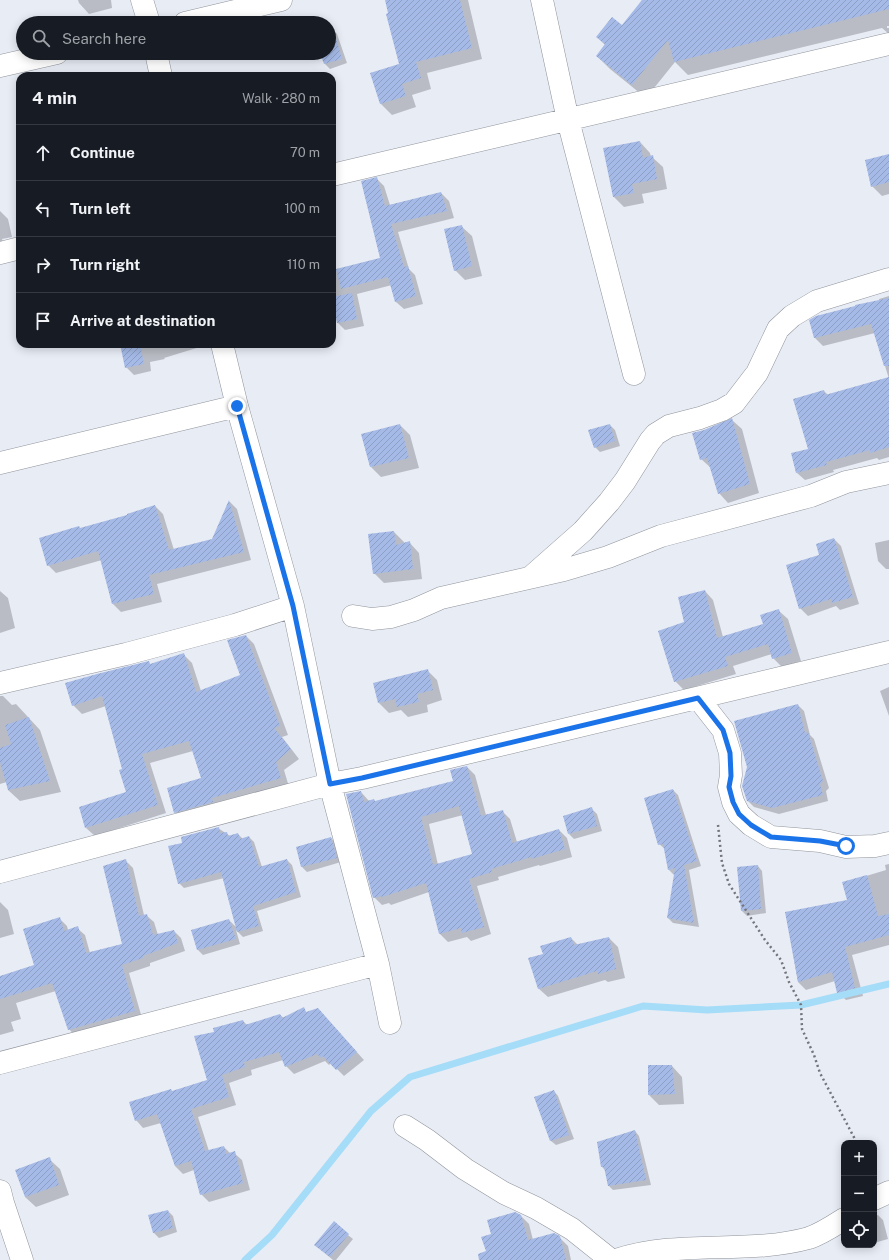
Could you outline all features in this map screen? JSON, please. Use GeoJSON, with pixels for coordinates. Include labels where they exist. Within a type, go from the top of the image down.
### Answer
{"type":"FeatureCollection","features":[{"type":"Feature","properties":{"kind":"street"},"geometry":{"type":"LineString","coordinates":[[142,0],[147,16]]}},
{"type":"Feature","properties":{"kind":"street"},"geometry":{"type":"LineString","coordinates":[[214,16],[281,0]]}},
{"type":"Feature","properties":{"kind":"street"},"geometry":{"type":"LineString","coordinates":[[542,0],[568,120],[634,374]]}},
{"type":"Feature","properties":{"kind":"street"},"geometry":{"type":"LineString","coordinates":[[336,174],[889,44]]}},
{"type":"Feature","properties":{"kind":"street"},"geometry":{"type":"LineString","coordinates":[[0,66],[26,60]]}},
{"type":"Feature","properties":{"kind":"street"},"geometry":{"type":"LineString","coordinates":[[158,60],[160,72]]}},
{"type":"Feature","properties":{"kind":"street"},"geometry":{"type":"LineString","coordinates":[[0,253],[16,249]]}},
{"type":"Feature","properties":{"kind":"street"},"geometry":{"type":"LineString","coordinates":[[530,578],[583,531],[609,502],[625,481],[656,434],[669,426],[700,418],[722,410],[734,402],[757,373],[778,329],[792,316],[817,301],[889,279]]}},
{"type":"Feature","properties":{"kind":"street"},"geometry":{"type":"LineString","coordinates":[[223,348],[237,406],[293,606],[330,784],[378,964],[390,1023]]}},
{"type":"Feature","properties":{"kind":"street"},"geometry":{"type":"LineString","coordinates":[[0,463],[237,406]]}},
{"type":"Feature","properties":{"kind":"street"},"geometry":{"type":"LineString","coordinates":[[354,616],[372,619],[390,617],[414,610],[441,598],[564,570],[608,557],[661,536],[811,496],[846,482],[889,474]]}},
{"type":"Feature","properties":{"kind":"street"},"geometry":{"type":"LineString","coordinates":[[0,683],[126,654],[220,629],[293,606]]}},
{"type":"Feature","properties":{"kind":"street"},"geometry":{"type":"LineString","coordinates":[[0,872],[330,784],[362,778],[889,652]]}},
{"type":"Feature","properties":{"kind":"street"},"geometry":{"type":"LineString","coordinates":[[698,698],[723,730],[730,753],[731,776],[729,787],[733,802],[739,814],[751,825],[771,837],[820,841],[846,846],[874,846],[889,843]]}},
{"type":"Feature","properties":{"kind":"street"},"geometry":{"type":"LineString","coordinates":[[0,1063],[378,964]]}},
{"type":"Feature","properties":{"kind":"street"},"geometry":{"type":"LineString","coordinates":[[404,1126],[427,1140],[465,1169],[504,1193],[536,1208],[572,1229],[611,1260]]}},
{"type":"Feature","properties":{"kind":"street"},"geometry":{"type":"LineString","coordinates":[[0,1190],[22,1260]]}},
{"type":"Feature","properties":{"kind":"street"},"geometry":{"type":"LineString","coordinates":[[877,1198],[889,1192]]}},
{"type":"Feature","properties":{"kind":"street"},"geometry":{"type":"LineString","coordinates":[[616,1260],[656,1250],[742,1246],[784,1242],[810,1237],[841,1221]]}},
{"type":"Feature","properties":{"kind":"path"},"geometry":{"type":"LineString","coordinates":[[718,823],[722,863],[729,884],[765,940],[781,960],[789,982],[801,1005],[802,1030],[814,1055],[820,1073],[856,1140]]}},
{"type":"Feature","properties":{"kind":"building"},"geometry":{"type":"Polygon","coordinates":[[[385,0],[460,0],[472,48],[416,62],[421,78],[402,84],[406,96],[380,104],[370,73],[399,64],[386,14],[388,13],[385,0]]]}},
{"type":"Feature","properties":{"kind":"building"},"geometry":{"type":"Polygon","coordinates":[[[642,0],[889,0],[889,9],[674,62],[668,40],[632,85],[596,56],[605,44],[596,37],[612,17],[622,25],[642,0]]]}},
{"type":"Feature","properties":{"kind":"building"},"geometry":{"type":"Polygon","coordinates":[[[336,38],[342,59],[324,64],[323,60],[336,60],[336,38]]]}},
{"type":"Feature","properties":{"kind":"building"},"geometry":{"type":"Polygon","coordinates":[[[640,141],[643,158],[653,155],[657,179],[632,184],[634,193],[613,197],[603,148],[640,141]]]}},
{"type":"Feature","properties":{"kind":"building"},"geometry":{"type":"Polygon","coordinates":[[[889,154],[889,182],[871,187],[865,160],[889,154]]]}},
{"type":"Feature","properties":{"kind":"building"},"geometry":{"type":"Polygon","coordinates":[[[377,177],[385,206],[441,192],[447,211],[391,224],[404,267],[408,266],[416,296],[395,302],[388,277],[341,289],[336,269],[380,258],[361,181],[377,177]]]}},
{"type":"Feature","properties":{"kind":"building"},"geometry":{"type":"Polygon","coordinates":[[[462,225],[472,266],[454,271],[444,229],[462,225]]]}},
{"type":"Feature","properties":{"kind":"building"},"geometry":{"type":"Polygon","coordinates":[[[352,293],[357,319],[337,323],[336,296],[352,293]]]}},
{"type":"Feature","properties":{"kind":"building"},"geometry":{"type":"Polygon","coordinates":[[[889,298],[889,366],[884,366],[871,324],[814,338],[809,320],[816,316],[855,305],[889,298]]]}},
{"type":"Feature","properties":{"kind":"building"},"geometry":{"type":"Polygon","coordinates":[[[121,348],[141,348],[144,364],[125,368],[121,348]]]}},
{"type":"Feature","properties":{"kind":"building"},"geometry":{"type":"Polygon","coordinates":[[[889,377],[889,447],[870,453],[870,450],[826,462],[827,465],[796,473],[791,453],[808,449],[793,399],[824,390],[825,395],[889,377]]]}},
{"type":"Feature","properties":{"kind":"building"},"geometry":{"type":"Polygon","coordinates":[[[732,418],[750,484],[718,494],[707,458],[700,460],[692,433],[704,430],[732,418]]]}},
{"type":"Feature","properties":{"kind":"building"},"geometry":{"type":"Polygon","coordinates":[[[400,424],[409,458],[370,467],[361,434],[400,424]]]}},
{"type":"Feature","properties":{"kind":"building"},"geometry":{"type":"Polygon","coordinates":[[[610,424],[615,441],[594,448],[588,430],[610,424]]]}},
{"type":"Feature","properties":{"kind":"building"},"geometry":{"type":"Polygon","coordinates":[[[229,500],[244,552],[149,575],[154,594],[112,604],[98,551],[47,566],[39,538],[79,526],[80,528],[127,515],[155,505],[169,550],[212,539],[229,500]]]}},
{"type":"Feature","properties":{"kind":"building"},"geometry":{"type":"Polygon","coordinates":[[[394,531],[396,545],[410,541],[413,569],[373,574],[368,534],[394,531]]]}},
{"type":"Feature","properties":{"kind":"building"},"geometry":{"type":"Polygon","coordinates":[[[834,538],[853,597],[832,603],[831,599],[799,609],[786,565],[819,555],[816,544],[834,538]]]}},
{"type":"Feature","properties":{"kind":"building"},"geometry":{"type":"Polygon","coordinates":[[[705,590],[717,638],[763,624],[760,615],[779,609],[792,653],[772,659],[768,644],[725,657],[728,666],[674,682],[658,631],[684,622],[678,597],[705,590]]]}},
{"type":"Feature","properties":{"kind":"building"},"geometry":{"type":"Polygon","coordinates":[[[246,635],[280,726],[274,728],[291,749],[276,762],[281,778],[212,798],[213,802],[174,813],[167,788],[201,778],[189,741],[142,754],[158,805],[85,828],[79,807],[126,792],[119,770],[122,769],[102,696],[72,706],[65,683],[149,661],[150,664],[184,653],[196,692],[240,675],[227,640],[246,635]]]}},
{"type":"Feature","properties":{"kind":"building"},"geometry":{"type":"Polygon","coordinates":[[[428,669],[433,690],[417,694],[419,702],[397,707],[395,699],[378,703],[373,683],[428,669]]]}},
{"type":"Feature","properties":{"kind":"building"},"geometry":{"type":"Polygon","coordinates":[[[798,704],[805,733],[808,732],[823,781],[820,784],[823,795],[772,808],[747,801],[742,786],[747,767],[734,721],[798,704]]]}},
{"type":"Feature","properties":{"kind":"building"},"geometry":{"type":"Polygon","coordinates":[[[29,717],[50,781],[8,790],[0,762],[0,748],[11,744],[5,725],[29,717]]]}},
{"type":"Feature","properties":{"kind":"building"},"geometry":{"type":"Polygon","coordinates":[[[467,766],[481,816],[503,810],[512,843],[559,829],[565,849],[491,869],[492,872],[469,879],[484,927],[462,933],[461,928],[439,934],[426,883],[382,897],[373,898],[346,794],[361,791],[364,802],[374,799],[375,801],[453,781],[450,770],[467,766]],[[459,806],[421,817],[433,865],[472,854],[459,806]]]}},
{"type":"Feature","properties":{"kind":"building"},"geometry":{"type":"Polygon","coordinates":[[[673,789],[697,861],[684,865],[694,923],[667,918],[675,868],[668,870],[663,844],[658,845],[644,798],[673,789]]]}},
{"type":"Feature","properties":{"kind":"building"},"geometry":{"type":"Polygon","coordinates":[[[592,807],[597,826],[568,834],[563,816],[592,807]]]}},
{"type":"Feature","properties":{"kind":"building"},"geometry":{"type":"Polygon","coordinates":[[[219,827],[220,833],[227,832],[228,836],[238,833],[240,839],[249,836],[259,867],[287,859],[296,892],[253,906],[259,926],[237,932],[221,872],[178,884],[168,846],[182,843],[181,837],[219,827]]]}},
{"type":"Feature","properties":{"kind":"building"},"geometry":{"type":"Polygon","coordinates":[[[331,837],[337,858],[301,867],[296,847],[331,837]]]}},
{"type":"Feature","properties":{"kind":"building"},"geometry":{"type":"Polygon","coordinates":[[[126,859],[139,916],[147,914],[153,935],[174,930],[178,943],[122,965],[135,1011],[68,1030],[52,983],[0,999],[0,976],[34,965],[23,929],[60,917],[64,931],[78,926],[86,953],[122,944],[103,866],[126,859]]]}},
{"type":"Feature","properties":{"kind":"building"},"geometry":{"type":"Polygon","coordinates":[[[758,865],[761,909],[741,911],[737,867],[758,865]]]}},
{"type":"Feature","properties":{"kind":"building"},"geometry":{"type":"Polygon","coordinates":[[[867,875],[878,916],[889,914],[889,935],[845,947],[855,988],[837,993],[832,972],[798,982],[785,912],[847,900],[842,882],[867,875]]]}},
{"type":"Feature","properties":{"kind":"building"},"geometry":{"type":"Polygon","coordinates":[[[229,919],[236,939],[197,950],[191,930],[229,919]]]}},
{"type":"Feature","properties":{"kind":"building"},"geometry":{"type":"Polygon","coordinates":[[[571,937],[574,945],[609,937],[616,969],[598,974],[597,971],[538,989],[528,958],[543,954],[540,946],[571,937]]]}},
{"type":"Feature","properties":{"kind":"building"},"geometry":{"type":"Polygon","coordinates":[[[304,1007],[306,1012],[318,1008],[357,1052],[336,1070],[323,1056],[321,1058],[317,1054],[285,1067],[279,1052],[244,1062],[245,1067],[222,1075],[229,1097],[191,1109],[205,1151],[224,1146],[226,1154],[235,1151],[243,1183],[200,1195],[191,1161],[175,1166],[157,1114],[135,1121],[129,1102],[207,1080],[194,1036],[214,1032],[213,1028],[243,1020],[245,1025],[280,1014],[282,1018],[304,1007]]]}},
{"type":"Feature","properties":{"kind":"building"},"geometry":{"type":"Polygon","coordinates":[[[648,1065],[672,1065],[675,1094],[648,1095],[648,1065]]]}},
{"type":"Feature","properties":{"kind":"building"},"geometry":{"type":"Polygon","coordinates":[[[554,1090],[569,1135],[550,1141],[534,1097],[554,1090]]]}},
{"type":"Feature","properties":{"kind":"building"},"geometry":{"type":"Polygon","coordinates":[[[635,1130],[646,1180],[608,1186],[604,1167],[601,1167],[597,1142],[635,1130]]]}},
{"type":"Feature","properties":{"kind":"building"},"geometry":{"type":"Polygon","coordinates":[[[50,1157],[59,1185],[25,1197],[15,1170],[50,1157]]]}},
{"type":"Feature","properties":{"kind":"building"},"geometry":{"type":"Polygon","coordinates":[[[168,1210],[173,1228],[153,1233],[148,1215],[168,1210]]]}},
{"type":"Feature","properties":{"kind":"building"},"geometry":{"type":"Polygon","coordinates":[[[515,1212],[521,1215],[528,1240],[554,1233],[560,1236],[566,1260],[479,1260],[478,1254],[486,1251],[481,1237],[491,1234],[487,1220],[515,1212]]]}},
{"type":"Feature","properties":{"kind":"building"},"geometry":{"type":"Polygon","coordinates":[[[334,1221],[349,1234],[330,1257],[314,1245],[334,1221]]]}},
{"type":"Feature","properties":{"kind":"waterway"},"geometry":{"type":"LineString","coordinates":[[245,1260],[272,1235],[371,1111],[410,1077],[643,1006],[707,1010],[801,1005],[889,984]]}},
{"type":"Feature","properties":{"kind":"route"},"geometry":{"type":"LineString","coordinates":[[237,406],[293,606],[330,784],[362,778],[698,698],[723,730],[730,753],[731,776],[729,787],[733,802],[739,814],[751,825],[771,837],[820,841],[846,846]]}}]}
